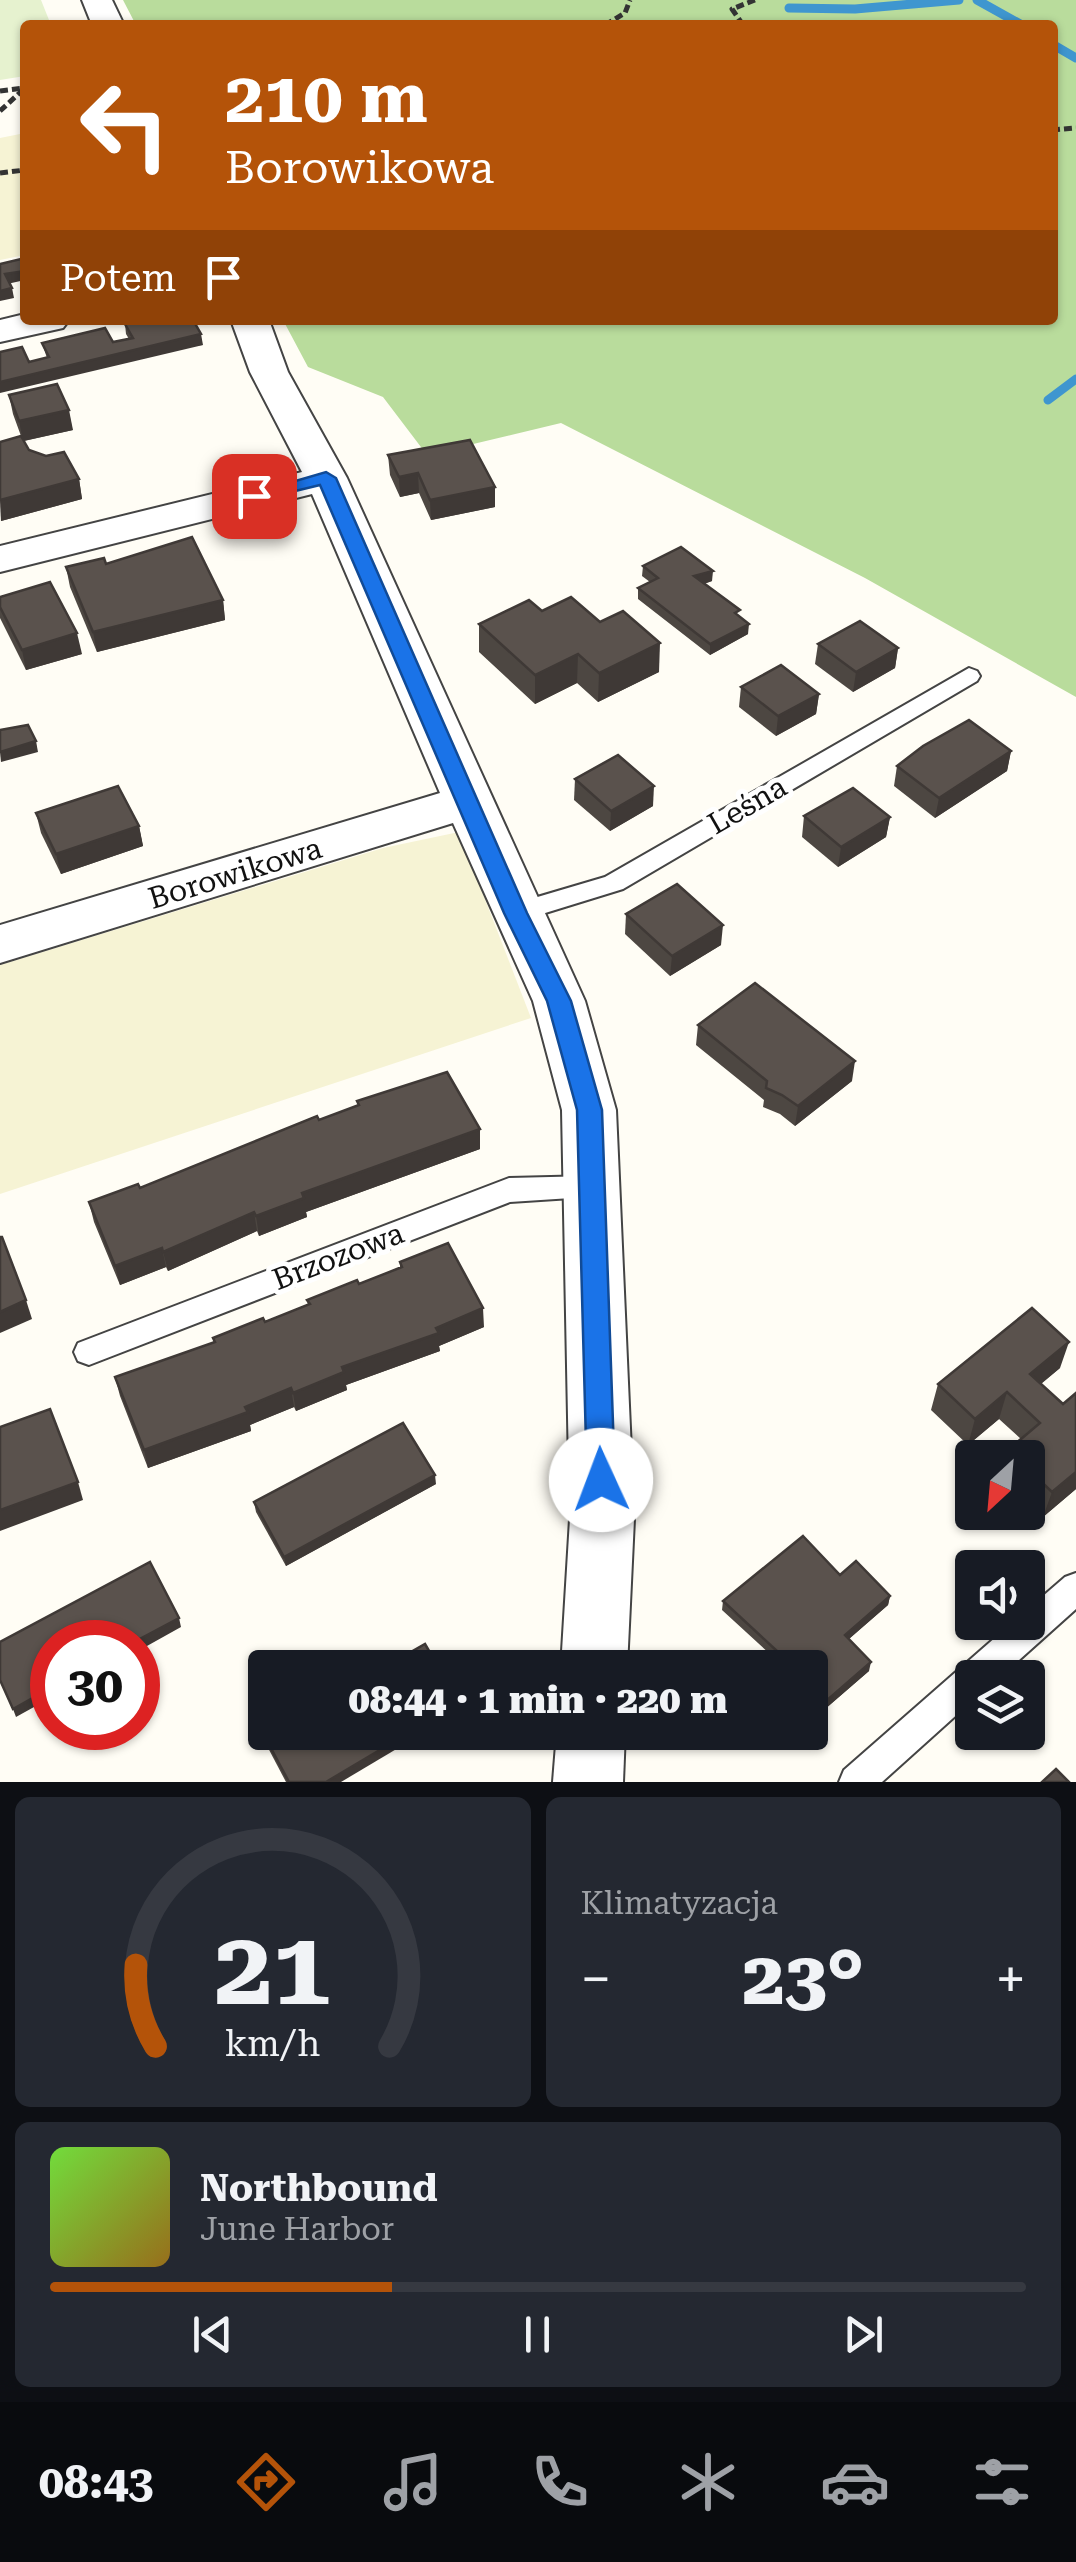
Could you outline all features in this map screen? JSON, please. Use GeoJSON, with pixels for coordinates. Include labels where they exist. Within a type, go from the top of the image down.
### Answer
{"type":"FeatureCollection","features":[{"type":"Feature","properties":{"kind":"street"},"geometry":{"type":"LineString","coordinates":[[0,331],[27,325]]}},
{"type":"Feature","properties":{"kind":"street"},"geometry":{"type":"LineString","coordinates":[[252,325],[269,372],[326,478],[516,913],[559,1001],[589,1110],[602,1519],[595,1650]]}},
{"type":"Feature","properties":{"kind":"street"},"geometry":{"type":"LineString","coordinates":[[0,559],[326,478]]}},
{"type":"Feature","properties":{"kind":"street","name":"Borowikowa"},"geometry":{"type":"LineString","coordinates":[[0,944],[469,801]]}},
{"type":"Feature","properties":{"kind":"street"},"geometry":{"type":"LineString","coordinates":[[588,1782],[589,1750]]}},
{"type":"Feature","properties":{"kind":"lane","name":"Leśna"},"geometry":{"type":"LineString","coordinates":[[516,913],[614,883],[969,676]]}},
{"type":"Feature","properties":{"kind":"lane","name":"Brzozowa"},"geometry":{"type":"LineString","coordinates":[[88,1352],[509,1190],[592,1188]]}},
{"type":"Feature","properties":{"kind":"lane"},"geometry":{"type":"LineString","coordinates":[[994,1660],[1076,1588]]}},
{"type":"Feature","properties":{"kind":"lane"},"geometry":{"type":"LineString","coordinates":[[856,1782],[955,1694]]}},
{"type":"Feature","properties":{"kind":"path"},"geometry":{"type":"LineString","coordinates":[[613,20],[625,13],[630,0]]}},
{"type":"Feature","properties":{"kind":"path"},"geometry":{"type":"LineString","coordinates":[[740,20],[732,8],[755,0]]}},
{"type":"Feature","properties":{"kind":"path"},"geometry":{"type":"LineString","coordinates":[[0,111],[20,93]]}},
{"type":"Feature","properties":{"kind":"shaded area"},"geometry":{"type":"Polygon","coordinates":[[[20,134],[20,256],[0,260],[0,138],[20,134]]]}},
{"type":"Feature","properties":{"kind":"shaded area"},"geometry":{"type":"Polygon","coordinates":[[[459,832],[531,1018],[0,1194],[0,965],[383,848],[459,832]]]}},
{"type":"Feature","properties":{"kind":"green space"},"geometry":{"type":"Polygon","coordinates":[[[0,0],[41,0],[49,20],[20,20],[20,77],[0,80],[0,0]]]}},
{"type":"Feature","properties":{"kind":"green space"},"geometry":{"type":"Polygon","coordinates":[[[123,0],[1076,0],[1076,697],[865,578],[561,423],[427,455],[383,397],[308,367],[286,325],[1058,325],[1058,20],[133,20],[123,0]]]}},
{"type":"Feature","properties":{"kind":"building"},"geometry":{"type":"Polygon","coordinates":[[[20,259],[20,272],[5,274],[12,288],[0,291],[0,264],[20,259]]]}},
{"type":"Feature","properties":{"kind":"building"},"geometry":{"type":"Polygon","coordinates":[[[126,325],[196,325],[201,334],[0,382],[0,352],[22,347],[29,362],[49,357],[42,343],[105,328],[113,342],[133,338],[126,325]]]}},
{"type":"Feature","properties":{"kind":"building"},"geometry":{"type":"Polygon","coordinates":[[[57,384],[69,410],[19,421],[9,395],[57,384]]]}},
{"type":"Feature","properties":{"kind":"building"},"geometry":{"type":"Polygon","coordinates":[[[21,436],[29,450],[46,456],[64,452],[79,479],[0,500],[0,442],[21,436]]]}},
{"type":"Feature","properties":{"kind":"building"},"geometry":{"type":"Polygon","coordinates":[[[470,440],[495,487],[430,500],[418,473],[399,477],[388,455],[470,440]]]}},
{"type":"Feature","properties":{"kind":"building"},"geometry":{"type":"Polygon","coordinates":[[[192,537],[223,600],[93,632],[66,567],[104,558],[106,564],[192,537]]]}},
{"type":"Feature","properties":{"kind":"building"},"geometry":{"type":"Polygon","coordinates":[[[681,547],[713,571],[694,576],[740,610],[735,613],[749,624],[710,644],[638,588],[658,578],[643,566],[681,547]]]}},
{"type":"Feature","properties":{"kind":"building"},"geometry":{"type":"Polygon","coordinates":[[[50,582],[77,633],[22,650],[0,607],[0,597],[50,582]]]}},
{"type":"Feature","properties":{"kind":"building"},"geometry":{"type":"Polygon","coordinates":[[[571,597],[600,622],[623,611],[660,643],[599,673],[578,654],[535,675],[479,624],[529,600],[542,611],[571,597]]]}},
{"type":"Feature","properties":{"kind":"building"},"geometry":{"type":"Polygon","coordinates":[[[860,621],[898,648],[856,672],[818,644],[860,621]]]}},
{"type":"Feature","properties":{"kind":"building"},"geometry":{"type":"Polygon","coordinates":[[[781,665],[819,694],[778,716],[741,687],[781,665]]]}},
{"type":"Feature","properties":{"kind":"building"},"geometry":{"type":"Polygon","coordinates":[[[969,720],[1011,751],[939,798],[897,766],[923,746],[969,720]]]}},
{"type":"Feature","properties":{"kind":"building"},"geometry":{"type":"Polygon","coordinates":[[[28,725],[36,741],[0,752],[0,730],[28,725]]]}},
{"type":"Feature","properties":{"kind":"building"},"geometry":{"type":"Polygon","coordinates":[[[618,755],[654,786],[611,811],[575,779],[618,755]]]}},
{"type":"Feature","properties":{"kind":"building"},"geometry":{"type":"Polygon","coordinates":[[[118,786],[139,826],[56,854],[36,813],[118,786]]]}},
{"type":"Feature","properties":{"kind":"building"},"geometry":{"type":"Polygon","coordinates":[[[853,788],[890,817],[841,847],[804,816],[853,788]]]}},
{"type":"Feature","properties":{"kind":"building"},"geometry":{"type":"Polygon","coordinates":[[[677,884],[723,925],[672,956],[626,914],[677,884]]]}},
{"type":"Feature","properties":{"kind":"building"},"geometry":{"type":"Polygon","coordinates":[[[755,983],[855,1061],[798,1106],[766,1088],[767,1081],[698,1025],[755,983]]]}},
{"type":"Feature","properties":{"kind":"building"},"geometry":{"type":"Polygon","coordinates":[[[447,1072],[480,1129],[302,1193],[304,1198],[256,1216],[254,1212],[163,1252],[162,1248],[115,1266],[89,1202],[138,1184],[140,1188],[317,1116],[319,1120],[359,1105],[357,1101],[447,1072]]]}},
{"type":"Feature","properties":{"kind":"building"},"geometry":{"type":"Polygon","coordinates":[[[0,1237],[26,1300],[0,1312],[0,1237]]]}},
{"type":"Feature","properties":{"kind":"building"},"geometry":{"type":"Polygon","coordinates":[[[448,1243],[483,1308],[436,1328],[439,1333],[342,1367],[344,1372],[293,1393],[291,1388],[245,1407],[248,1412],[144,1450],[115,1377],[215,1342],[213,1338],[263,1318],[265,1322],[310,1304],[307,1300],[357,1280],[359,1284],[402,1267],[400,1262],[448,1243]]]}},
{"type":"Feature","properties":{"kind":"building"},"geometry":{"type":"Polygon","coordinates":[[[1032,1308],[1069,1342],[1030,1374],[1063,1404],[1076,1393],[1076,1472],[1052,1492],[1045,1485],[1045,1440],[1020,1440],[1040,1423],[1007,1392],[975,1419],[938,1384],[1032,1308]]]}},
{"type":"Feature","properties":{"kind":"building"},"geometry":{"type":"Polygon","coordinates":[[[50,1409],[78,1482],[0,1510],[0,1427],[50,1409]]]}},
{"type":"Feature","properties":{"kind":"building"},"geometry":{"type":"Polygon","coordinates":[[[403,1423],[435,1475],[284,1557],[254,1502],[403,1423]]]}},
{"type":"Feature","properties":{"kind":"building"},"geometry":{"type":"Polygon","coordinates":[[[803,1536],[840,1575],[856,1561],[890,1596],[845,1635],[871,1662],[828,1699],[828,1650],[776,1650],[723,1601],[803,1536]]]}},
{"type":"Feature","properties":{"kind":"building"},"geometry":{"type":"Polygon","coordinates":[[[150,1562],[179,1618],[160,1628],[160,1620],[41,1620],[150,1562]]]}},
{"type":"Feature","properties":{"kind":"building"},"geometry":{"type":"Polygon","coordinates":[[[30,1626],[30,1699],[13,1709],[0,1680],[0,1642],[30,1626]]]}},
{"type":"Feature","properties":{"kind":"building"},"geometry":{"type":"Polygon","coordinates":[[[272,1750],[380,1750],[326,1782],[289,1782],[272,1750]]]}},
{"type":"Feature","properties":{"kind":"building"},"geometry":{"type":"Polygon","coordinates":[[[1056,1769],[1069,1782],[1042,1782],[1056,1769]]]}},
{"type":"Feature","properties":{"kind":"waterway"},"geometry":{"type":"LineString","coordinates":[[789,8],[855,9],[959,0]]}},
{"type":"Feature","properties":{"kind":"waterway"},"geometry":{"type":"LineString","coordinates":[[977,0],[1013,20]]}},
{"type":"Feature","properties":{"kind":"waterway"},"geometry":{"type":"LineString","coordinates":[[1058,48],[1076,58]]}},
{"type":"Feature","properties":{"kind":"waterway"},"geometry":{"type":"LineString","coordinates":[[1048,400],[1076,379]]}},
{"type":"Feature","properties":{"kind":"route"},"geometry":{"type":"LineString","coordinates":[[254,496],[326,478],[516,913],[559,1001],[589,1110],[601,1480]]}}]}
